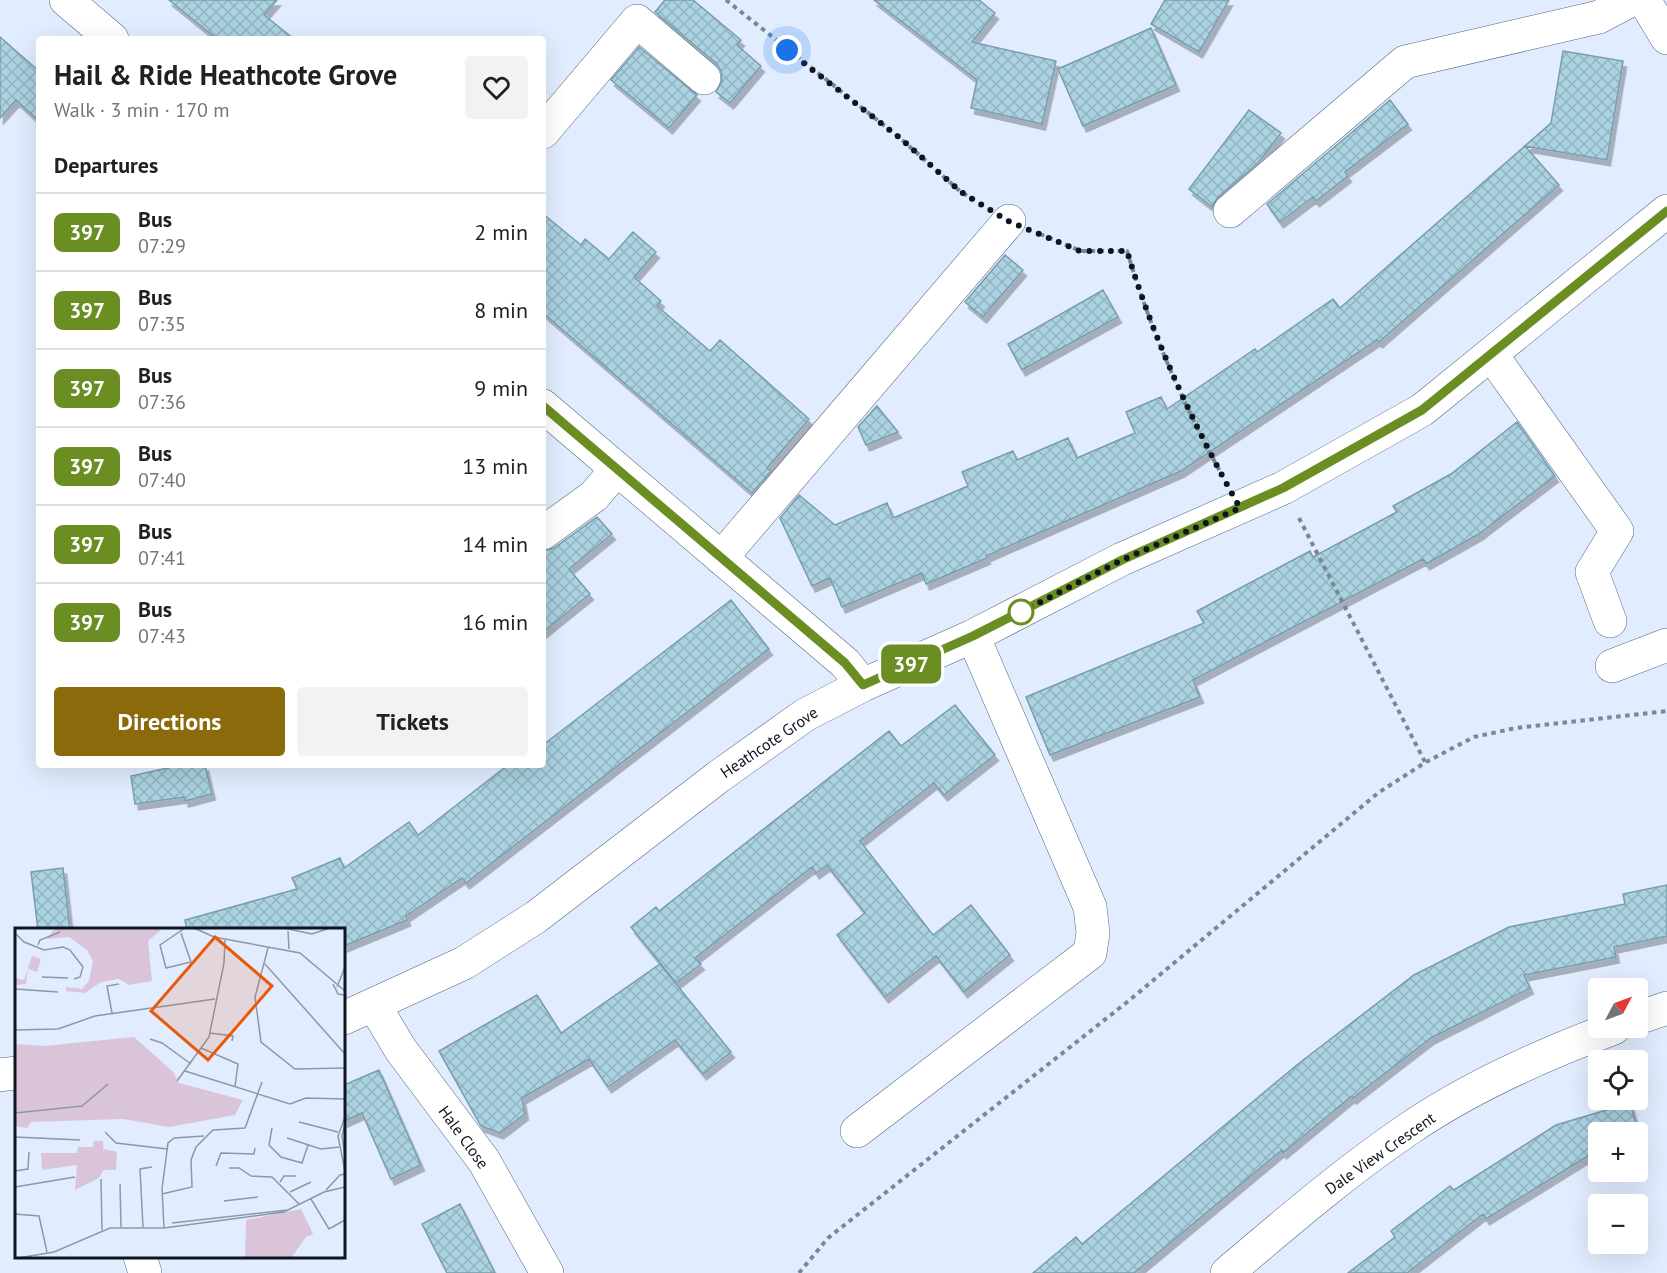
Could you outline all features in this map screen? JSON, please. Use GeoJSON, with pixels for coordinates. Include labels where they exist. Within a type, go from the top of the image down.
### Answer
{"type":"FeatureCollection","features":[{"type":"Feature","properties":{"kind":"street"},"geometry":{"type":"LineString","coordinates":[[66,0],[108,36]]}},
{"type":"Feature","properties":{"kind":"street"},"geometry":{"type":"LineString","coordinates":[[1230,211],[1405,62],[1599,17],[1631,0]]}},
{"type":"Feature","properties":{"kind":"street"},"geometry":{"type":"LineString","coordinates":[[546,128],[637,21],[704,78]]}},
{"type":"Feature","properties":{"kind":"street","name":"Heathcote Grove"},"geometry":{"type":"LineString","coordinates":[[345,1018],[464,963],[536,917],[718,777],[804,715],[863,685],[973,636],[1122,560],[1283,488],[1422,410],[1667,211]]}},
{"type":"Feature","properties":{"kind":"street"},"geometry":{"type":"LineString","coordinates":[[721,558],[1008,221]]}},
{"type":"Feature","properties":{"kind":"street"},"geometry":{"type":"LineString","coordinates":[[1491,354],[1617,531],[1592,572],[1610,621]]}},
{"type":"Feature","properties":{"kind":"street"},"geometry":{"type":"LineString","coordinates":[[546,409],[845,663],[863,685]]}},
{"type":"Feature","properties":{"kind":"street"},"geometry":{"type":"LineString","coordinates":[[546,531],[594,496],[616,469]]}},
{"type":"Feature","properties":{"kind":"street"},"geometry":{"type":"LineString","coordinates":[[857,1131],[1090,953],[1093,933],[1090,907],[973,636]]}},
{"type":"Feature","properties":{"kind":"street"},"geometry":{"type":"LineString","coordinates":[[1612,666],[1667,645]]}},
{"type":"Feature","properties":{"kind":"street","name":"Hale Close"},"geometry":{"type":"LineString","coordinates":[[374,1005],[401,1050],[484,1161],[547,1273]]}},
{"type":"Feature","properties":{"kind":"street"},"geometry":{"type":"LineString","coordinates":[[1648,1015],[1667,1008]]}},
{"type":"Feature","properties":{"kind":"street","name":"Dale View Crescent"},"geometry":{"type":"LineString","coordinates":[[1227,1273],[1329,1187],[1411,1127],[1494,1080],[1562,1047],[1588,1038]]}},
{"type":"Feature","properties":{"kind":"street"},"geometry":{"type":"LineString","coordinates":[[0,1075],[15,1073]]}},
{"type":"Feature","properties":{"kind":"street"},"geometry":{"type":"LineString","coordinates":[[140,1258],[145,1273]]}},
{"type":"Feature","properties":{"kind":"path"},"geometry":{"type":"LineString","coordinates":[[726,0],[900,138],[961,192],[1008,221],[1080,251],[1127,251],[1140,296],[1186,405],[1240,508]]}},
{"type":"Feature","properties":{"kind":"path"},"geometry":{"type":"LineString","coordinates":[[1283,488],[1426,762]]}},
{"type":"Feature","properties":{"kind":"path"},"geometry":{"type":"LineString","coordinates":[[799,1273],[828,1238],[1126,1003],[1378,793],[1426,762],[1474,737],[1516,728],[1667,711]]}},
{"type":"Feature","properties":{"kind":"building"},"geometry":{"type":"Polygon","coordinates":[[[169,0],[277,0],[264,15],[290,36],[213,36],[169,0]]]}},
{"type":"Feature","properties":{"kind":"building"},"geometry":{"type":"Polygon","coordinates":[[[665,0],[693,0],[741,40],[737,45],[761,66],[730,103],[716,92],[722,81],[721,71],[717,64],[655,12],[665,0]]]}},
{"type":"Feature","properties":{"kind":"building"},"geometry":{"type":"Polygon","coordinates":[[[874,0],[979,0],[995,13],[972,42],[1056,61],[1042,124],[971,108],[977,80],[874,0]]]}},
{"type":"Feature","properties":{"kind":"building"},"geometry":{"type":"Polygon","coordinates":[[[1165,0],[1229,0],[1199,52],[1151,24],[1165,0]]]}},
{"type":"Feature","properties":{"kind":"building"},"geometry":{"type":"Polygon","coordinates":[[[1151,28],[1176,85],[1083,126],[1058,69],[1151,28]]]}},
{"type":"Feature","properties":{"kind":"building"},"geometry":{"type":"Polygon","coordinates":[[[0,37],[36,68],[36,118],[16,100],[0,118],[0,37]]]}},
{"type":"Feature","properties":{"kind":"building"},"geometry":{"type":"Polygon","coordinates":[[[639,47],[697,95],[669,128],[611,80],[639,47]]]}},
{"type":"Feature","properties":{"kind":"building"},"geometry":{"type":"Polygon","coordinates":[[[1563,51],[1623,61],[1607,160],[1525,146],[1559,185],[1379,342],[1377,340],[1181,471],[986,556],[987,558],[926,584],[922,573],[842,607],[830,578],[812,586],[780,518],[799,495],[835,525],[887,503],[893,518],[968,486],[962,472],[1013,451],[1017,460],[1068,438],[1077,458],[1135,433],[1126,412],[1161,397],[1167,409],[1255,349],[1257,352],[1333,299],[1340,308],[1551,123],[1563,51]]]}},
{"type":"Feature","properties":{"kind":"building"},"geometry":{"type":"Polygon","coordinates":[[[1390,100],[1408,124],[1345,172],[1348,176],[1316,201],[1313,197],[1280,222],[1267,204],[1390,100]]]}},
{"type":"Feature","properties":{"kind":"building"},"geometry":{"type":"Polygon","coordinates":[[[1249,110],[1281,133],[1258,163],[1218,197],[1212,207],[1189,189],[1249,110]]]}},
{"type":"Feature","properties":{"kind":"building"},"geometry":{"type":"Polygon","coordinates":[[[546,216],[581,245],[585,239],[609,259],[633,232],[656,252],[634,277],[661,301],[657,306],[710,351],[720,340],[809,419],[767,468],[771,471],[752,493],[546,316],[546,216]]]}},
{"type":"Feature","properties":{"kind":"building"},"geometry":{"type":"Polygon","coordinates":[[[1005,255],[1023,270],[983,317],[965,302],[1005,255]]]}},
{"type":"Feature","properties":{"kind":"building"},"geometry":{"type":"Polygon","coordinates":[[[1103,290],[1118,317],[1022,370],[1008,344],[1103,290]]]}},
{"type":"Feature","properties":{"kind":"building"},"geometry":{"type":"Polygon","coordinates":[[[877,406],[898,432],[866,445],[858,427],[877,406]]]}},
{"type":"Feature","properties":{"kind":"building"},"geometry":{"type":"Polygon","coordinates":[[[1517,422],[1555,476],[1479,534],[1426,564],[1423,559],[1193,680],[1200,697],[1050,755],[1026,697],[1204,623],[1197,611],[1310,551],[1313,557],[1397,512],[1393,506],[1451,474],[1517,422]]]}},
{"type":"Feature","properties":{"kind":"building"},"geometry":{"type":"Polygon","coordinates":[[[597,517],[612,534],[569,569],[590,594],[546,630],[546,550],[554,548],[597,517]]]}},
{"type":"Feature","properties":{"kind":"building"},"geometry":{"type":"Polygon","coordinates":[[[731,600],[769,649],[466,883],[462,878],[406,916],[407,920],[345,946],[345,928],[187,928],[185,920],[297,889],[292,878],[340,858],[344,868],[409,822],[418,835],[504,768],[546,768],[546,743],[731,600]]]}},
{"type":"Feature","properties":{"kind":"building"},"geometry":{"type":"Polygon","coordinates":[[[955,705],[995,755],[944,795],[934,783],[860,841],[933,935],[971,905],[1010,955],[964,992],[936,956],[885,997],[837,935],[865,913],[827,865],[816,873],[812,867],[695,958],[701,964],[676,983],[631,927],[656,907],[659,911],[889,731],[901,746],[955,705]]]}},
{"type":"Feature","properties":{"kind":"building"},"geometry":{"type":"Polygon","coordinates":[[[167,768],[206,768],[212,794],[185,801],[184,797],[135,804],[131,776],[167,768]]]}},
{"type":"Feature","properties":{"kind":"building"},"geometry":{"type":"Polygon","coordinates":[[[63,868],[70,928],[38,928],[31,872],[63,868]]]}},
{"type":"Feature","properties":{"kind":"building"},"geometry":{"type":"Polygon","coordinates":[[[1667,885],[1667,936],[1614,947],[1616,957],[1524,975],[1530,988],[1431,1038],[1353,1098],[1352,1096],[1283,1153],[1282,1150],[1134,1273],[1033,1273],[1076,1237],[1082,1244],[1298,1064],[1414,975],[1509,927],[1625,904],[1623,894],[1667,885]]]}},
{"type":"Feature","properties":{"kind":"building"},"geometry":{"type":"Polygon","coordinates":[[[660,964],[731,1052],[703,1074],[675,1040],[608,1087],[589,1059],[522,1098],[525,1114],[500,1133],[481,1126],[439,1051],[537,995],[561,1033],[660,964]]]}},
{"type":"Feature","properties":{"kind":"building"},"geometry":{"type":"Polygon","coordinates":[[[379,1070],[421,1165],[391,1179],[362,1113],[345,1121],[345,1085],[379,1070]]]}},
{"type":"Feature","properties":{"kind":"building"},"geometry":{"type":"Polygon","coordinates":[[[1606,1110],[1632,1110],[1636,1122],[1588,1122],[1588,1156],[1486,1219],[1483,1214],[1407,1273],[1348,1273],[1395,1237],[1391,1231],[1450,1186],[1454,1190],[1556,1125],[1606,1110]]]}},
{"type":"Feature","properties":{"kind":"building"},"geometry":{"type":"Polygon","coordinates":[[[460,1204],[495,1273],[447,1273],[422,1224],[460,1204]]]}},
{"type":"Feature","properties":{"kind":"bus line","name":"397"},"geometry":{"type":"LineString","coordinates":[[546,409],[845,663],[863,685],[973,636],[1122,560],[1283,488],[1422,410],[1667,211]]}},
{"type":"Feature","properties":{"kind":"route"},"geometry":{"type":"LineString","coordinates":[[787,50],[900,138],[961,192],[1008,221],[1080,251],[1127,251],[1140,296],[1186,405],[1240,508],[1122,560],[1021,612]]}}]}
